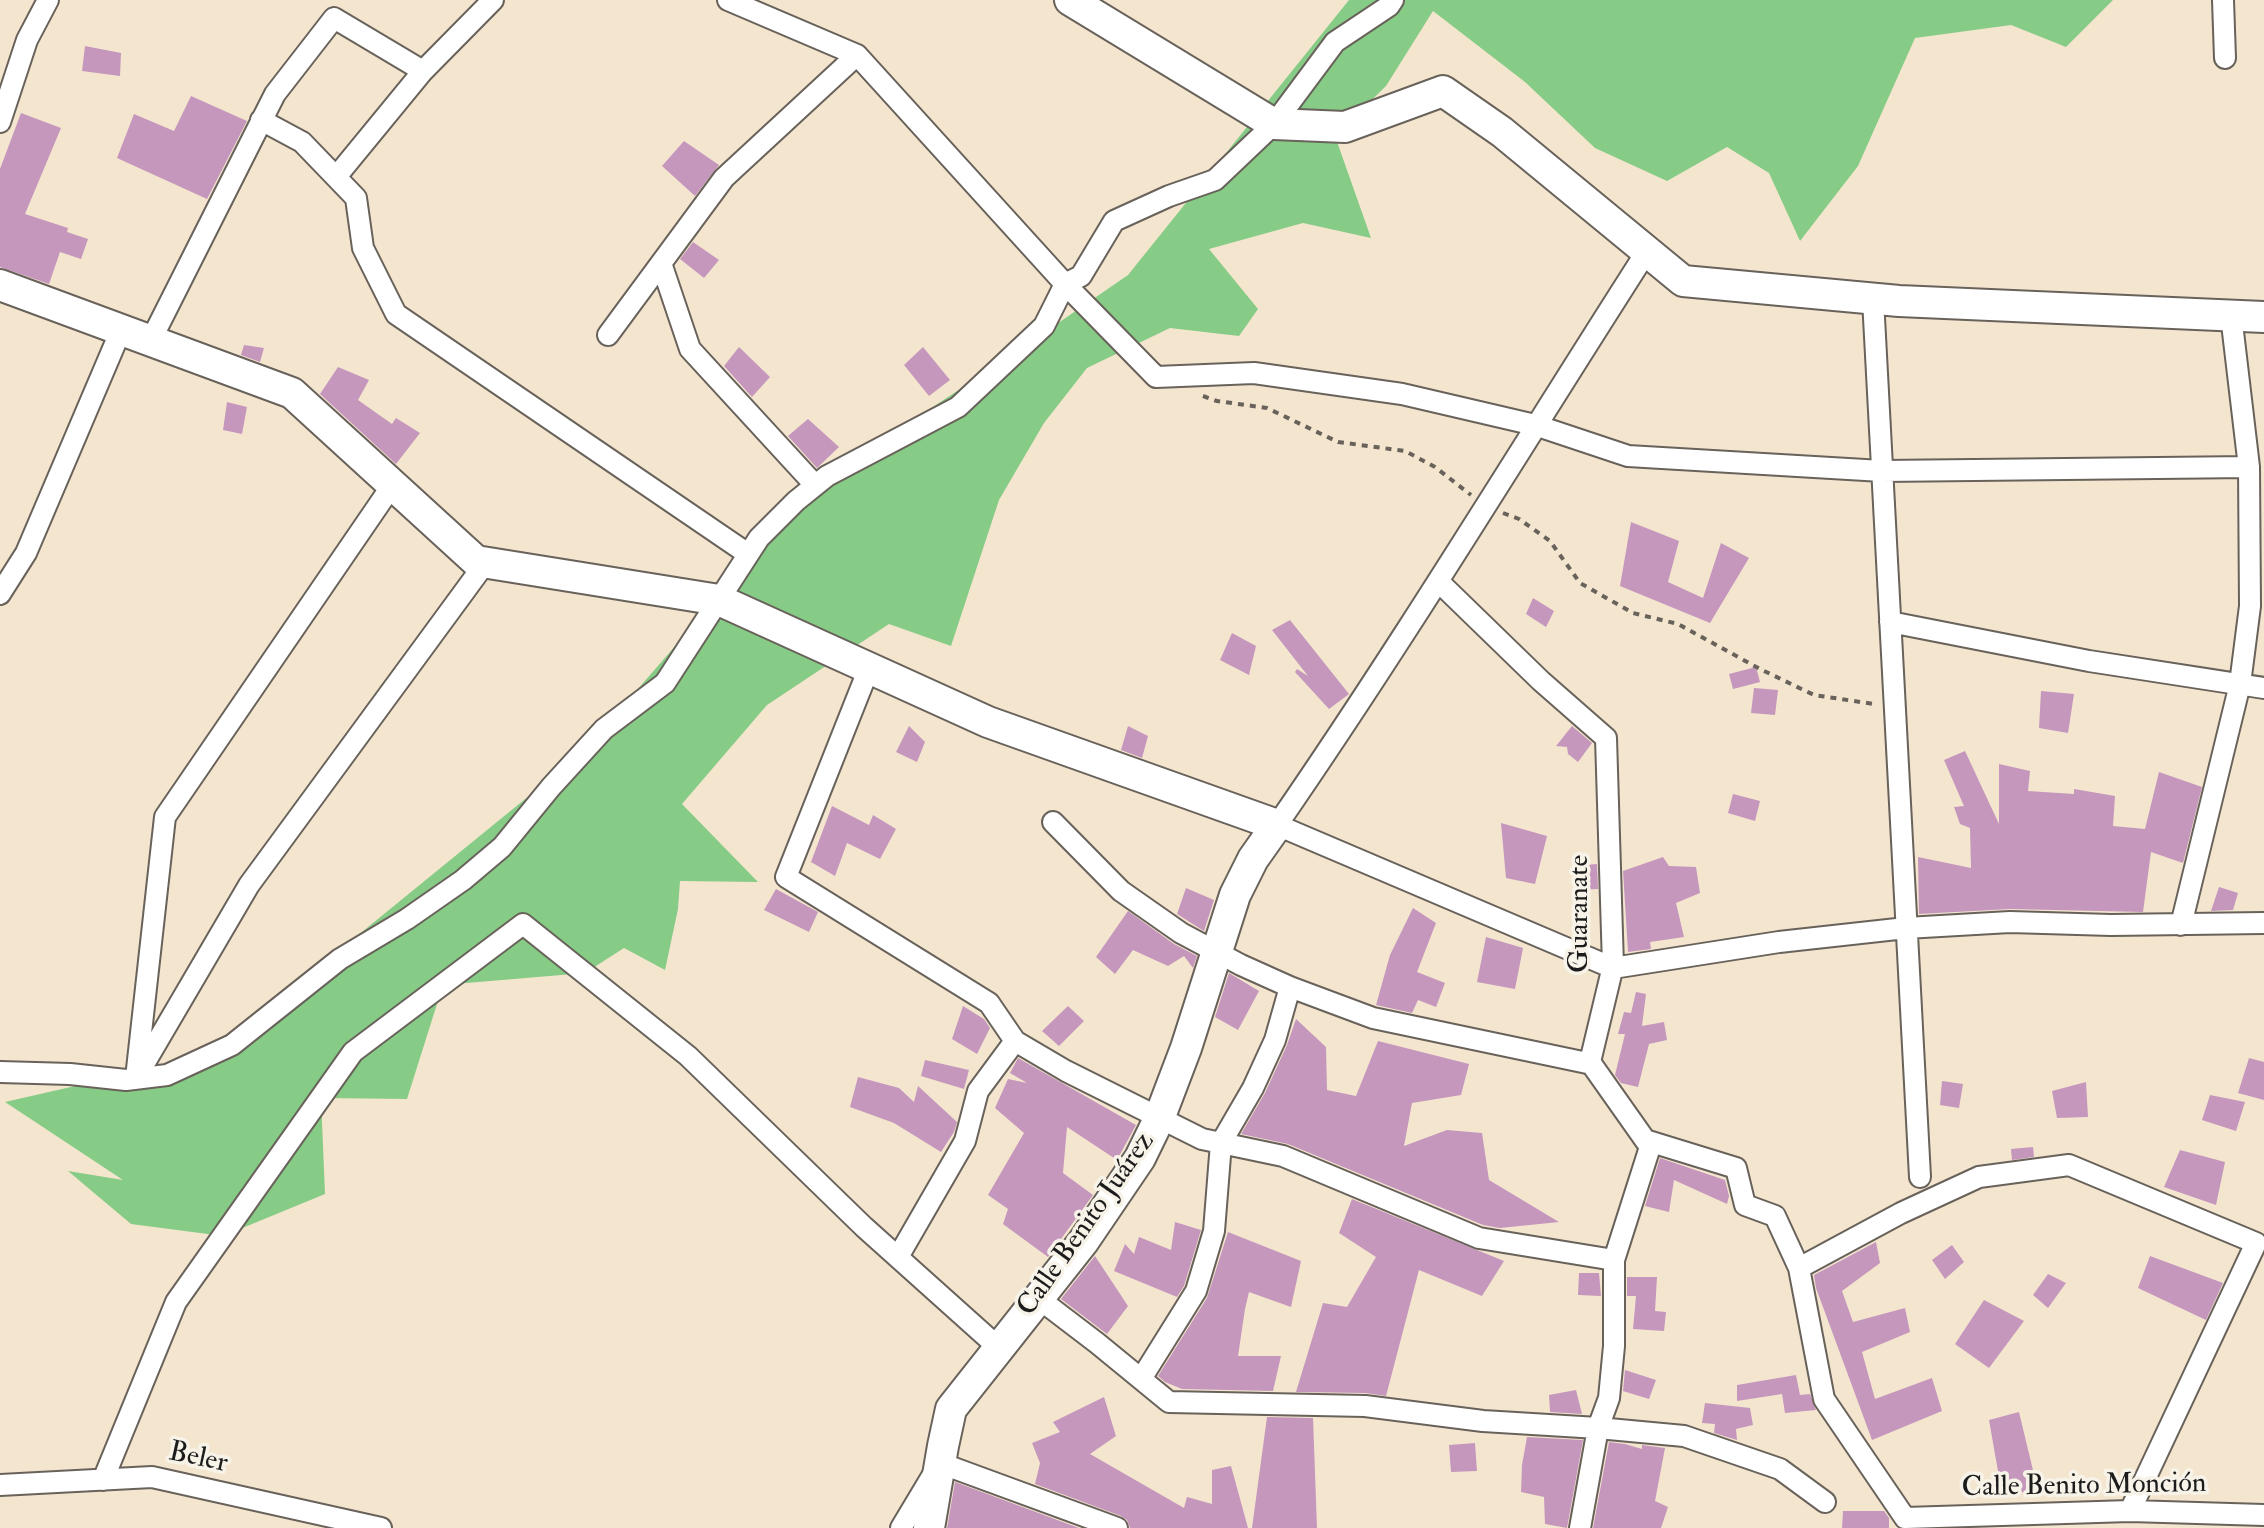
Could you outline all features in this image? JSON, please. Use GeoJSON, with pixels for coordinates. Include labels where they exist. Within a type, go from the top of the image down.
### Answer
{"type":"FeatureCollection","features":[{"type":"Feature","properties":{"kind":"main road"},"geometry":{"type":"LineString","coordinates":[[1070,0],[1274,124],[1345,127],[1443,91],[1502,132],[1683,281],[1873,299],[2264,317]]}},
{"type":"Feature","properties":{"kind":"main road"},"geometry":{"type":"LineString","coordinates":[[0,285],[292,393],[476,561],[719,600],[988,722],[1277,825]]}},
{"type":"Feature","properties":{"kind":"main road","name":"Calle Benito Juárez"},"geometry":{"type":"LineString","coordinates":[[929,1528],[951,1409],[1083,1242],[1140,1158],[1159,1119],[1235,895],[1253,859],[1277,825]]}},
{"type":"Feature","properties":{"kind":"street"},"geometry":{"type":"LineString","coordinates":[[0,122],[27,40],[48,0]]}},
{"type":"Feature","properties":{"kind":"street"},"geometry":{"type":"LineString","coordinates":[[336,177],[423,71],[493,0]]}},
{"type":"Feature","properties":{"kind":"street"},"geometry":{"type":"LineString","coordinates":[[728,0],[857,55],[1065,284],[1156,377],[1254,373],[1402,394],[1535,425],[1628,456],[1882,471],[2249,467]]}},
{"type":"Feature","properties":{"kind":"street"},"geometry":{"type":"LineString","coordinates":[[0,1072],[70,1074],[126,1080],[167,1075],[232,1045],[340,959],[407,919],[475,870],[502,847],[604,729],[665,683],[759,538],[796,501],[827,476],[958,407],[1044,326],[1065,284],[1081,276],[1114,221],[1169,196],[1215,180],[1274,124],[1335,42],[1389,6],[1393,0]]}},
{"type":"Feature","properties":{"kind":"street"},"geometry":{"type":"LineString","coordinates":[[2223,0],[2225,58]]}},
{"type":"Feature","properties":{"kind":"street"},"geometry":{"type":"LineString","coordinates":[[151,340],[275,94],[334,18],[423,71]]}},
{"type":"Feature","properties":{"kind":"street"},"geometry":{"type":"LineString","coordinates":[[608,335],[724,178],[857,55]]}},
{"type":"Feature","properties":{"kind":"street"},"geometry":{"type":"LineString","coordinates":[[261,120],[302,142],[356,198],[363,248],[396,314],[748,554]]}},
{"type":"Feature","properties":{"kind":"street"},"geometry":{"type":"LineString","coordinates":[[1647,251],[1439,582],[1277,825],[1613,968],[1779,942],[1906,928],[2010,922],[2264,923]]}},
{"type":"Feature","properties":{"kind":"street"},"geometry":{"type":"LineString","coordinates":[[661,263],[690,349],[815,485]]}},
{"type":"Feature","properties":{"kind":"street"},"geometry":{"type":"LineString","coordinates":[[1873,299],[1920,1177]]}},
{"type":"Feature","properties":{"kind":"street"},"geometry":{"type":"LineString","coordinates":[[2181,925],[2240,684],[2250,606],[2249,467],[2231,315]]}},
{"type":"Feature","properties":{"kind":"street"},"geometry":{"type":"LineString","coordinates":[[0,594],[26,553],[121,330]]}},
{"type":"Feature","properties":{"kind":"street"},"geometry":{"type":"LineString","coordinates":[[136,1078],[165,817],[393,484]]}},
{"type":"Feature","properties":{"kind":"street"},"geometry":{"type":"LineString","coordinates":[[136,1078],[249,885],[486,562]]}},
{"type":"Feature","properties":{"kind":"street","name":"Guaranate"},"geometry":{"type":"LineString","coordinates":[[1439,582],[1541,681],[1606,738],[1613,968],[1592,1064]]}},
{"type":"Feature","properties":{"kind":"street"},"geometry":{"type":"LineString","coordinates":[[1890,622],[2089,661],[2264,688]]}},
{"type":"Feature","properties":{"kind":"street"},"geometry":{"type":"LineString","coordinates":[[869,668],[786,877],[989,1003],[1015,1041],[1066,1071],[1202,1139],[1283,1156],[1479,1238],[1614,1260]]}},
{"type":"Feature","properties":{"kind":"street"},"geometry":{"type":"LineString","coordinates":[[1053,822],[1121,891],[1181,933],[1290,987],[1373,1018],[1592,1064],[1650,1147],[1614,1260],[1614,1346],[1609,1398],[1598,1428],[1580,1528]]}},
{"type":"Feature","properties":{"kind":"street"},"geometry":{"type":"LineString","coordinates":[[103,1480],[176,1302],[353,1052],[523,924],[688,1056],[898,1257],[999,1348]]}},
{"type":"Feature","properties":{"kind":"street"},"geometry":{"type":"LineString","coordinates":[[1141,1379],[1196,1291],[1214,1231],[1221,1143],[1253,1088],[1275,1040],[1290,987]]}},
{"type":"Feature","properties":{"kind":"street"},"geometry":{"type":"LineString","coordinates":[[898,1257],[965,1141],[978,1091],[1015,1041]]}},
{"type":"Feature","properties":{"kind":"street"},"geometry":{"type":"LineString","coordinates":[[1645,1140],[1736,1168],[1745,1205],[1775,1216],[1799,1268],[1901,1213],[1979,1177],[2069,1165],[2256,1243],[2130,1511]]}},
{"type":"Feature","properties":{"kind":"street","name":"Calle Benito Monción"},"geometry":{"type":"LineString","coordinates":[[1799,1268],[1824,1399],[1905,1518],[2130,1511],[2264,1515]]}},
{"type":"Feature","properties":{"kind":"street"},"geometry":{"type":"LineString","coordinates":[[1038,1298],[1169,1402],[1365,1406],[1483,1421],[1684,1436],[1780,1469],[1825,1502]]}},
{"type":"Feature","properties":{"kind":"street"},"geometry":{"type":"LineString","coordinates":[[901,1528],[940,1463],[1117,1528]]}},
{"type":"Feature","properties":{"kind":"street","name":"Beler"},"geometry":{"type":"LineString","coordinates":[[0,1485],[152,1477],[381,1528]]}},
{"type":"Feature","properties":{"kind":"green space"},"geometry":{"type":"Polygon","coordinates":[[[1349,0],[2113,0],[2066,47],[2011,25],[1915,38],[1858,166],[1800,241],[1769,173],[1727,147],[1667,181],[1595,148],[1525,82],[1433,11],[1386,86],[1335,136],[1371,238],[1303,223],[1209,249],[1258,309],[1239,336],[1170,328],[1087,368],[1044,423],[999,500],[951,646],[889,624],[767,705],[682,804],[758,882],[680,881],[678,909],[665,970],[624,948],[585,973],[443,985],[407,1099],[321,1098],[325,1194],[223,1236],[131,1224],[68,1171],[123,1180],[5,1102],[211,1055],[584,751],[815,485],[1128,275],[1349,0]]]}},
{"type":"Feature","properties":{"kind":"building"},"geometry":{"type":"Polygon","coordinates":[[[85,46],[121,53],[120,76],[82,71],[85,46]]]}},
{"type":"Feature","properties":{"kind":"building"},"geometry":{"type":"Polygon","coordinates":[[[191,96],[247,121],[207,199],[117,158],[134,114],[174,131],[191,96]]]}},
{"type":"Feature","properties":{"kind":"building"},"geometry":{"type":"Polygon","coordinates":[[[21,113],[61,128],[25,214],[68,228],[67,232],[88,239],[81,259],[60,252],[49,284],[0,267],[0,169],[21,113]]]}},
{"type":"Feature","properties":{"kind":"building"},"geometry":{"type":"Polygon","coordinates":[[[684,141],[719,165],[695,196],[662,166],[684,141]]]}},
{"type":"Feature","properties":{"kind":"building"},"geometry":{"type":"Polygon","coordinates":[[[693,242],[719,260],[704,278],[680,259],[693,242]]]}},
{"type":"Feature","properties":{"kind":"building"},"geometry":{"type":"Polygon","coordinates":[[[244,345],[264,348],[260,362],[241,355],[244,345]]]}},
{"type":"Feature","properties":{"kind":"building"},"geometry":{"type":"Polygon","coordinates":[[[739,347],[770,377],[752,397],[724,366],[739,347]]]}},
{"type":"Feature","properties":{"kind":"building"},"geometry":{"type":"Polygon","coordinates":[[[923,347],[950,380],[929,396],[904,365],[923,347]]]}},
{"type":"Feature","properties":{"kind":"building"},"geometry":{"type":"Polygon","coordinates":[[[338,367],[369,380],[358,400],[392,424],[396,418],[420,433],[396,464],[320,394],[338,367]]]}},
{"type":"Feature","properties":{"kind":"building"},"geometry":{"type":"Polygon","coordinates":[[[227,402],[247,407],[242,434],[223,430],[227,402]]]}},
{"type":"Feature","properties":{"kind":"building"},"geometry":{"type":"Polygon","coordinates":[[[808,419],[839,447],[817,468],[788,436],[808,419]]]}},
{"type":"Feature","properties":{"kind":"building"},"geometry":{"type":"Polygon","coordinates":[[[1631,522],[1679,541],[1668,582],[1703,598],[1721,543],[1749,558],[1710,623],[1620,586],[1631,522]]]}},
{"type":"Feature","properties":{"kind":"building"},"geometry":{"type":"Polygon","coordinates":[[[1533,598],[1554,611],[1546,627],[1526,614],[1533,598]]]}},
{"type":"Feature","properties":{"kind":"building"},"geometry":{"type":"Polygon","coordinates":[[[1290,620],[1349,694],[1329,709],[1295,672],[1297,669],[1308,676],[1272,630],[1290,620]]]}},
{"type":"Feature","properties":{"kind":"building"},"geometry":{"type":"Polygon","coordinates":[[[1232,633],[1256,646],[1249,675],[1220,660],[1232,633]]]}},
{"type":"Feature","properties":{"kind":"building"},"geometry":{"type":"Polygon","coordinates":[[[1756,667],[1760,682],[1733,689],[1729,674],[1756,667]]]}},
{"type":"Feature","properties":{"kind":"building"},"geometry":{"type":"Polygon","coordinates":[[[1754,688],[1778,690],[1775,715],[1751,713],[1754,688]]]}},
{"type":"Feature","properties":{"kind":"building"},"geometry":{"type":"Polygon","coordinates":[[[2041,691],[2074,694],[2068,733],[2039,728],[2041,691]]]}},
{"type":"Feature","properties":{"kind":"building"},"geometry":{"type":"Polygon","coordinates":[[[909,726],[925,742],[917,762],[896,752],[909,726]]]}},
{"type":"Feature","properties":{"kind":"building"},"geometry":{"type":"Polygon","coordinates":[[[1128,726],[1148,736],[1142,758],[1121,750],[1128,726]]]}},
{"type":"Feature","properties":{"kind":"building"},"geometry":{"type":"Polygon","coordinates":[[[1572,726],[1592,743],[1578,762],[1568,754],[1567,747],[1556,746],[1572,726]]]}},
{"type":"Feature","properties":{"kind":"building"},"geometry":{"type":"Polygon","coordinates":[[[1965,751],[1999,824],[1999,764],[2030,771],[2028,791],[2074,794],[2074,789],[2115,796],[2113,826],[2145,829],[2159,772],[2202,787],[2183,863],[2151,852],[2143,912],[2010,909],[1919,914],[1918,857],[1971,868],[1970,828],[1960,824],[1954,807],[1964,806],[1944,760],[1965,751]]]}},
{"type":"Feature","properties":{"kind":"building"},"geometry":{"type":"Polygon","coordinates":[[[1733,794],[1760,801],[1755,821],[1728,813],[1733,794]]]}},
{"type":"Feature","properties":{"kind":"building"},"geometry":{"type":"Polygon","coordinates":[[[832,806],[869,825],[873,815],[896,829],[880,859],[847,843],[835,876],[811,862],[832,806]]]}},
{"type":"Feature","properties":{"kind":"building"},"geometry":{"type":"Polygon","coordinates":[[[1501,823],[1547,836],[1535,884],[1506,878],[1501,823]]]}},
{"type":"Feature","properties":{"kind":"building"},"geometry":{"type":"Polygon","coordinates":[[[1663,857],[1669,866],[1696,867],[1700,893],[1676,903],[1684,937],[1650,942],[1651,949],[1628,952],[1623,871],[1663,857]]]}},
{"type":"Feature","properties":{"kind":"building"},"geometry":{"type":"Polygon","coordinates":[[[1597,864],[1598,889],[1575,890],[1574,866],[1597,864]]]}},
{"type":"Feature","properties":{"kind":"building"},"geometry":{"type":"Polygon","coordinates":[[[2219,887],[2238,893],[2233,910],[2211,911],[2219,887]]]}},
{"type":"Feature","properties":{"kind":"building"},"geometry":{"type":"Polygon","coordinates":[[[1186,888],[1214,900],[1204,931],[1177,914],[1186,888]]]}},
{"type":"Feature","properties":{"kind":"building"},"geometry":{"type":"Polygon","coordinates":[[[776,889],[818,912],[809,932],[764,910],[776,889]]]}},
{"type":"Feature","properties":{"kind":"building"},"geometry":{"type":"Polygon","coordinates":[[[1413,908],[1436,923],[1417,972],[1445,983],[1436,1007],[1418,1000],[1412,1013],[1376,1005],[1390,955],[1413,908]]]}},
{"type":"Feature","properties":{"kind":"building"},"geometry":{"type":"Polygon","coordinates":[[[1128,911],[1174,944],[1197,956],[1193,968],[1184,956],[1168,966],[1133,950],[1115,974],[1096,957],[1128,911]]]}},
{"type":"Feature","properties":{"kind":"building"},"geometry":{"type":"Polygon","coordinates":[[[1486,937],[1523,948],[1515,989],[1477,982],[1486,937]]]}},
{"type":"Feature","properties":{"kind":"building"},"geometry":{"type":"Polygon","coordinates":[[[1229,973],[1259,991],[1238,1030],[1215,1017],[1229,973]]]}},
{"type":"Feature","properties":{"kind":"building"},"geometry":{"type":"Polygon","coordinates":[[[1636,992],[1646,994],[1642,1026],[1664,1022],[1667,1040],[1649,1044],[1638,1087],[1621,1083],[1615,1075],[1625,1034],[1618,1034],[1624,1012],[1631,1013],[1636,992]]]}},
{"type":"Feature","properties":{"kind":"building"},"geometry":{"type":"Polygon","coordinates":[[[963,1006],[984,1019],[990,1028],[977,1054],[952,1039],[963,1006]]]}},
{"type":"Feature","properties":{"kind":"building"},"geometry":{"type":"Polygon","coordinates":[[[1068,1006],[1084,1021],[1059,1046],[1042,1031],[1068,1006]]]}},
{"type":"Feature","properties":{"kind":"building"},"geometry":{"type":"Polygon","coordinates":[[[1296,1019],[1326,1047],[1327,1090],[1356,1096],[1378,1041],[1469,1064],[1461,1095],[1412,1103],[1404,1146],[1447,1130],[1482,1133],[1489,1180],[1559,1222],[1500,1228],[1483,1225],[1288,1144],[1241,1134],[1265,1093],[1296,1019]]]}},
{"type":"Feature","properties":{"kind":"building"},"geometry":{"type":"Polygon","coordinates":[[[1018,1058],[1136,1125],[1117,1160],[1067,1127],[1063,1173],[1093,1195],[1048,1257],[1003,1224],[1008,1209],[988,1195],[1024,1133],[995,1108],[1008,1079],[1027,1083],[1010,1073],[1018,1058]]]}},
{"type":"Feature","properties":{"kind":"building"},"geometry":{"type":"Polygon","coordinates":[[[2249,1058],[2264,1062],[2264,1100],[2238,1093],[2249,1058]]]}},
{"type":"Feature","properties":{"kind":"building"},"geometry":{"type":"Polygon","coordinates":[[[925,1060],[969,1070],[964,1089],[921,1076],[925,1060]]]}},
{"type":"Feature","properties":{"kind":"building"},"geometry":{"type":"Polygon","coordinates":[[[858,1077],[899,1088],[914,1102],[918,1086],[957,1122],[941,1152],[894,1123],[850,1107],[858,1077]]]}},
{"type":"Feature","properties":{"kind":"building"},"geometry":{"type":"Polygon","coordinates":[[[1942,1081],[1963,1084],[1959,1108],[1940,1105],[1942,1081]]]}},
{"type":"Feature","properties":{"kind":"building"},"geometry":{"type":"Polygon","coordinates":[[[2086,1082],[2088,1117],[2057,1118],[2052,1091],[2086,1082]]]}},
{"type":"Feature","properties":{"kind":"building"},"geometry":{"type":"Polygon","coordinates":[[[2210,1095],[2245,1102],[2236,1131],[2202,1120],[2210,1095]]]}},
{"type":"Feature","properties":{"kind":"building"},"geometry":{"type":"Polygon","coordinates":[[[2033,1147],[2034,1157],[2012,1160],[2011,1149],[2033,1147]]]}},
{"type":"Feature","properties":{"kind":"building"},"geometry":{"type":"Polygon","coordinates":[[[2180,1150],[2225,1162],[2216,1205],[2164,1187],[2180,1150]]]}},
{"type":"Feature","properties":{"kind":"building"},"geometry":{"type":"Polygon","coordinates":[[[1660,1158],[1725,1180],[1729,1196],[1727,1204],[1674,1180],[1669,1212],[1645,1206],[1660,1158]]]}},
{"type":"Feature","properties":{"kind":"building"},"geometry":{"type":"Polygon","coordinates":[[[1352,1199],[1504,1261],[1482,1296],[1419,1270],[1386,1396],[1296,1392],[1323,1303],[1347,1307],[1376,1257],[1339,1233],[1352,1199]]]}},
{"type":"Feature","properties":{"kind":"building"},"geometry":{"type":"Polygon","coordinates":[[[1175,1222],[1201,1230],[1184,1286],[1177,1297],[1114,1271],[1125,1244],[1134,1254],[1139,1237],[1171,1250],[1175,1222]]]}},
{"type":"Feature","properties":{"kind":"building"},"geometry":{"type":"Polygon","coordinates":[[[1228,1232],[1301,1261],[1291,1307],[1249,1292],[1245,1309],[1238,1356],[1281,1356],[1273,1391],[1182,1389],[1158,1376],[1207,1298],[1228,1232]]]}},
{"type":"Feature","properties":{"kind":"building"},"geometry":{"type":"Polygon","coordinates":[[[1876,1242],[1880,1263],[1842,1291],[1853,1322],[1905,1308],[1910,1332],[1862,1352],[1875,1399],[1932,1378],[1942,1411],[1872,1440],[1816,1288],[1814,1275],[1876,1242]]]}},
{"type":"Feature","properties":{"kind":"building"},"geometry":{"type":"Polygon","coordinates":[[[1952,1245],[1964,1262],[1945,1279],[1932,1260],[1952,1245]]]}},
{"type":"Feature","properties":{"kind":"building"},"geometry":{"type":"Polygon","coordinates":[[[1095,1256],[1128,1306],[1107,1334],[1061,1299],[1095,1256]]]}},
{"type":"Feature","properties":{"kind":"building"},"geometry":{"type":"Polygon","coordinates":[[[2150,1256],[2223,1283],[2206,1320],[2138,1288],[2150,1256]]]}},
{"type":"Feature","properties":{"kind":"building"},"geometry":{"type":"Polygon","coordinates":[[[1579,1273],[1599,1273],[1601,1296],[1578,1295],[1579,1273]]]}},
{"type":"Feature","properties":{"kind":"building"},"geometry":{"type":"Polygon","coordinates":[[[2048,1274],[2066,1283],[2048,1308],[2033,1295],[2048,1274]]]}},
{"type":"Feature","properties":{"kind":"building"},"geometry":{"type":"Polygon","coordinates":[[[1627,1277],[1657,1277],[1655,1311],[1666,1312],[1664,1331],[1633,1329],[1636,1296],[1627,1296],[1627,1277]]]}},
{"type":"Feature","properties":{"kind":"building"},"geometry":{"type":"Polygon","coordinates":[[[1984,1300],[2024,1321],[1989,1368],[1955,1344],[1984,1300]]]}},
{"type":"Feature","properties":{"kind":"building"},"geometry":{"type":"Polygon","coordinates":[[[1625,1370],[1656,1380],[1649,1399],[1623,1391],[1625,1370]]]}},
{"type":"Feature","properties":{"kind":"building"},"geometry":{"type":"Polygon","coordinates":[[[1796,1375],[1800,1395],[1810,1394],[1816,1410],[1785,1413],[1782,1394],[1737,1401],[1737,1385],[1796,1375]]]}},
{"type":"Feature","properties":{"kind":"building"},"geometry":{"type":"Polygon","coordinates":[[[1576,1390],[1582,1414],[1550,1412],[1549,1395],[1576,1390]]]}},
{"type":"Feature","properties":{"kind":"building"},"geometry":{"type":"Polygon","coordinates":[[[1104,1397],[1116,1436],[1090,1454],[1184,1508],[1187,1497],[1212,1504],[1212,1470],[1231,1466],[1248,1528],[1130,1528],[1121,1516],[1035,1484],[1040,1463],[1032,1443],[1060,1432],[1053,1422],[1104,1397]]]}},
{"type":"Feature","properties":{"kind":"building"},"geometry":{"type":"Polygon","coordinates":[[[1705,1403],[1750,1408],[1753,1425],[1736,1429],[1737,1440],[1714,1433],[1715,1424],[1702,1423],[1705,1403]]]}},
{"type":"Feature","properties":{"kind":"building"},"geometry":{"type":"Polygon","coordinates":[[[2019,1412],[2038,1491],[2002,1494],[1989,1420],[2019,1412]]]}},
{"type":"Feature","properties":{"kind":"building"},"geometry":{"type":"Polygon","coordinates":[[[1267,1417],[1313,1418],[1317,1528],[1252,1528],[1267,1417]]]}},
{"type":"Feature","properties":{"kind":"building"},"geometry":{"type":"Polygon","coordinates":[[[1527,1437],[1583,1440],[1567,1528],[1545,1524],[1544,1497],[1521,1492],[1527,1437]]]}},
{"type":"Feature","properties":{"kind":"building"},"geometry":{"type":"Polygon","coordinates":[[[1609,1442],[1642,1449],[1642,1445],[1665,1448],[1655,1501],[1668,1507],[1661,1528],[1593,1528],[1609,1442]]]}},
{"type":"Feature","properties":{"kind":"building"},"geometry":{"type":"Polygon","coordinates":[[[1475,1443],[1477,1471],[1451,1472],[1449,1445],[1475,1443]]]}},
{"type":"Feature","properties":{"kind":"building"},"geometry":{"type":"Polygon","coordinates":[[[955,1482],[1079,1528],[947,1528],[955,1482]]]}},
{"type":"Feature","properties":{"kind":"building"},"geometry":{"type":"Polygon","coordinates":[[[1843,1511],[1884,1511],[1889,1518],[1889,1528],[1842,1528],[1843,1511]]]}}]}
